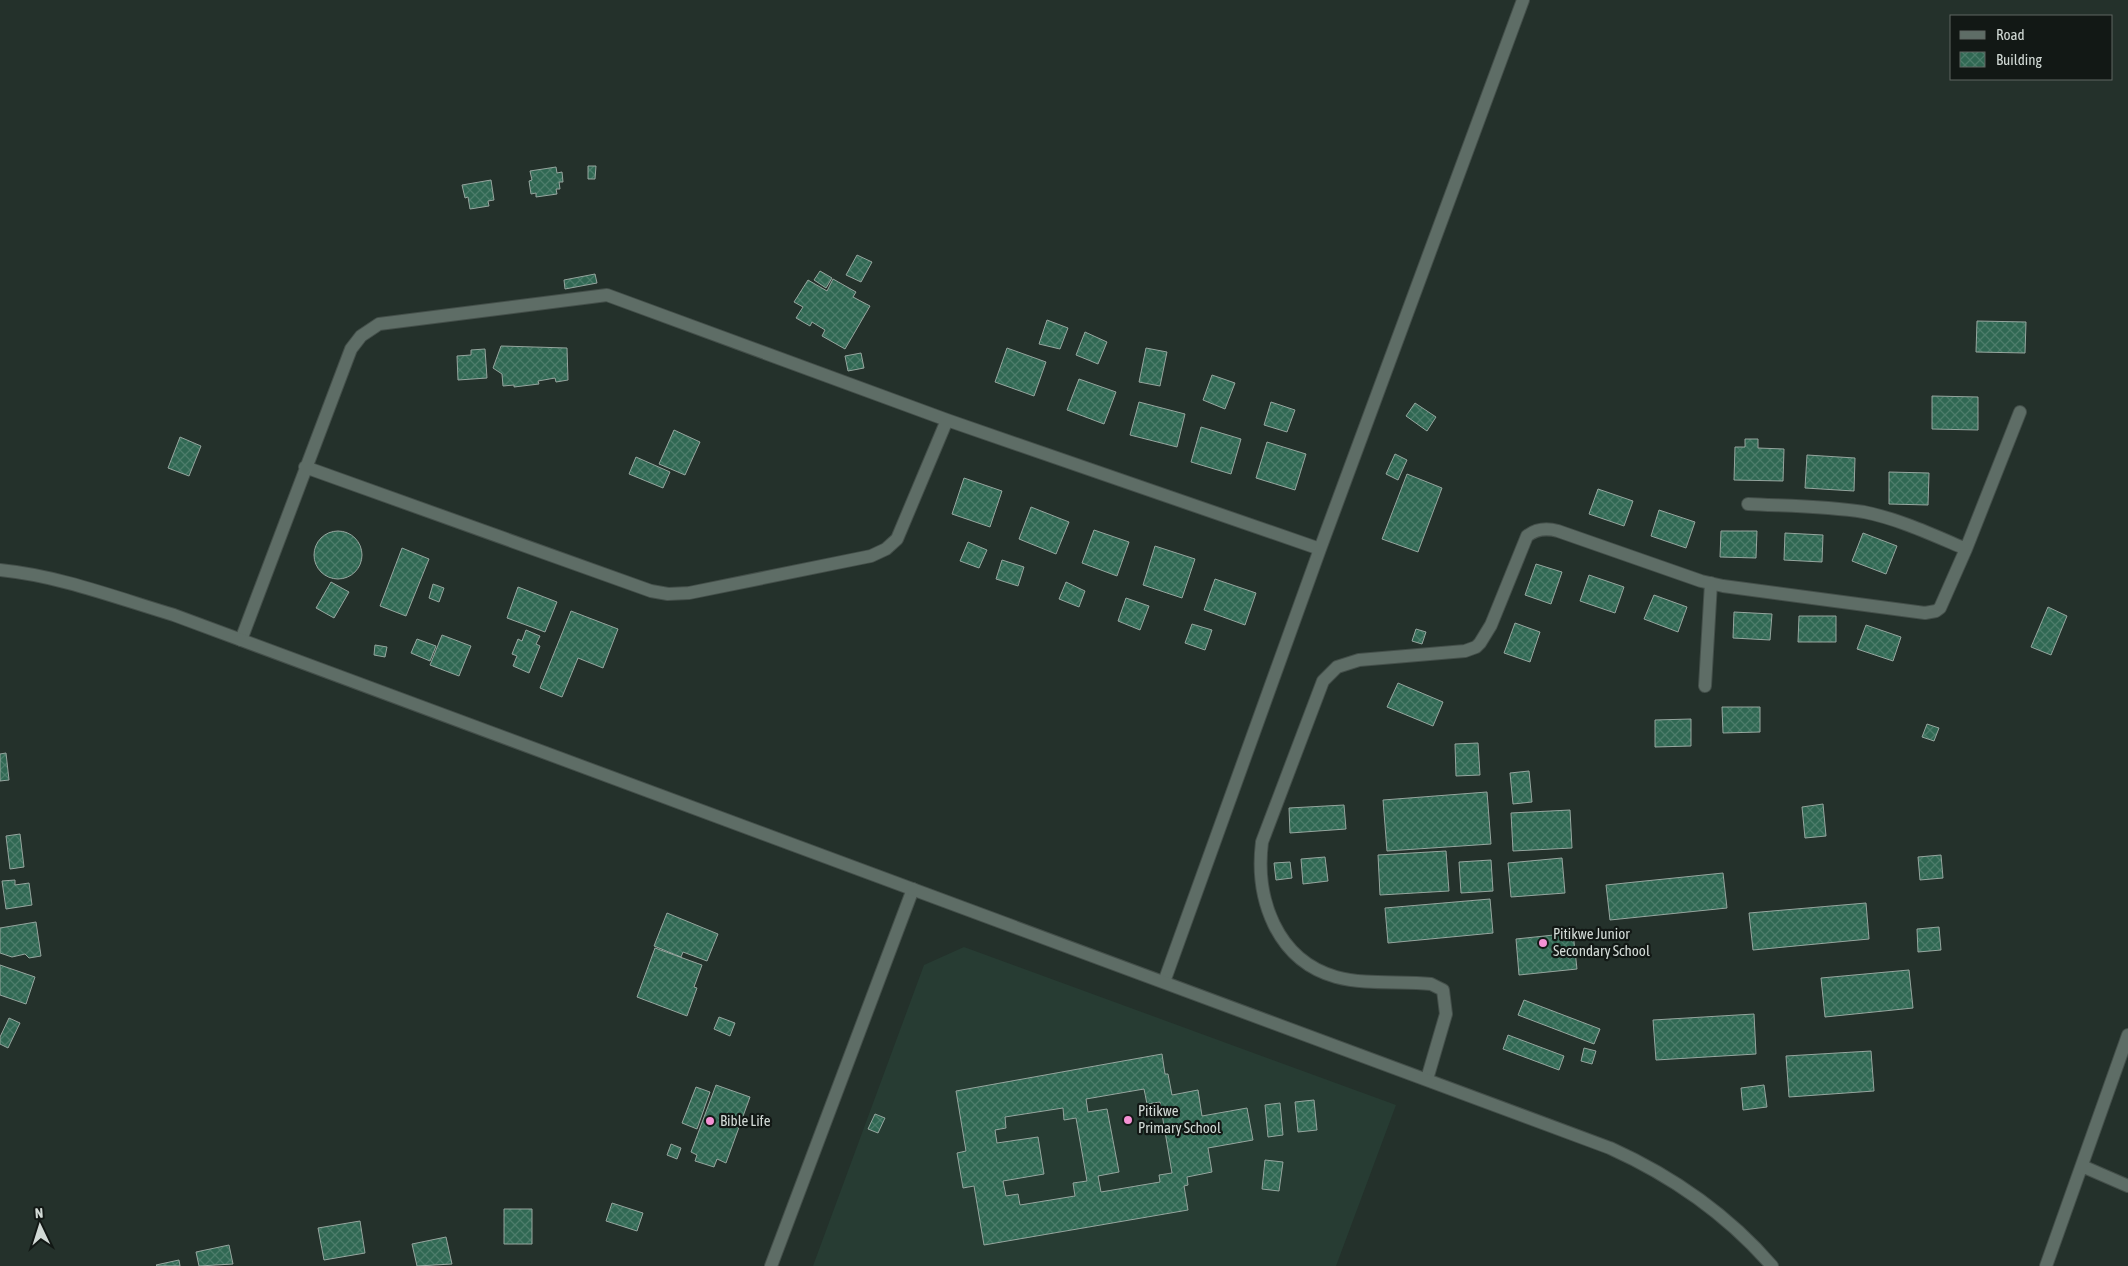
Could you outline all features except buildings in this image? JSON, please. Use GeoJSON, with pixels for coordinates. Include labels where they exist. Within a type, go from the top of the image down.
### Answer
{"type":"FeatureCollection","features":[{"type":"Feature","properties":{"kind":"street"},"geometry":{"type":"LineString","coordinates":[[1164,982],[1320,549],[1523,0]]}},
{"type":"Feature","properties":{"kind":"street"},"geometry":{"type":"LineString","coordinates":[[241,640],[351,349],[361,336],[379,324],[607,295],[947,420],[1320,549]]}},
{"type":"Feature","properties":{"kind":"street"},"geometry":{"type":"LineString","coordinates":[[1427,1079],[1446,1014],[1443,990],[1431,984],[1351,979],[1335,976],[1305,962],[1289,949],[1281,938],[1271,919],[1262,890],[1260,871],[1262,842],[1323,681],[1337,667],[1353,661],[1465,651],[1476,647],[1491,625],[1527,536],[1540,530],[1558,531],[1711,584],[1931,613],[1940,608],[1966,549],[2020,412]]}},
{"type":"Feature","properties":{"kind":"street"},"geometry":{"type":"LineString","coordinates":[[305,467],[650,591],[668,594],[689,593],[871,556],[886,549],[897,539],[947,420]]}},
{"type":"Feature","properties":{"kind":"street"},"geometry":{"type":"LineString","coordinates":[[1748,504],[1866,513],[1910,526],[1966,549]]}},
{"type":"Feature","properties":{"kind":"street"},"geometry":{"type":"LineString","coordinates":[[0,570],[53,579],[174,615],[1610,1148],[1642,1162],[1682,1186],[1720,1214],[1772,1266]]}},
{"type":"Feature","properties":{"kind":"street"},"geometry":{"type":"LineString","coordinates":[[1705,686],[1711,584]]}},
{"type":"Feature","properties":{"kind":"street"},"geometry":{"type":"LineString","coordinates":[[771,1266],[913,889]]}},
{"type":"Feature","properties":{"kind":"street"},"geometry":{"type":"LineString","coordinates":[[2046,1266],[2128,1035]]}},
{"type":"Feature","properties":{"kind":"street"},"geometry":{"type":"LineString","coordinates":[[2082,1166],[2128,1186]]}},
{"type":"Feature","properties":{"kind":"shaded area","name":"Pitikwe Primary School"},"geometry":{"type":"Polygon","coordinates":[[[964,947],[1396,1105],[1336,1266],[813,1266],[924,965],[964,947]]]}},
{"type":"Feature","properties":{"kind":"place","name":"Pitikwe Junior Secondary School"},"geometry":{"type":"Point","coordinates":[1543,943]}},
{"type":"Feature","properties":{"kind":"place","name":"Pitikwe Primary School"},"geometry":{"type":"Point","coordinates":[1128,1120]}},
{"type":"Feature","properties":{"kind":"place","name":"Bible Life"},"geometry":{"type":"Point","coordinates":[710,1121]}}]}
